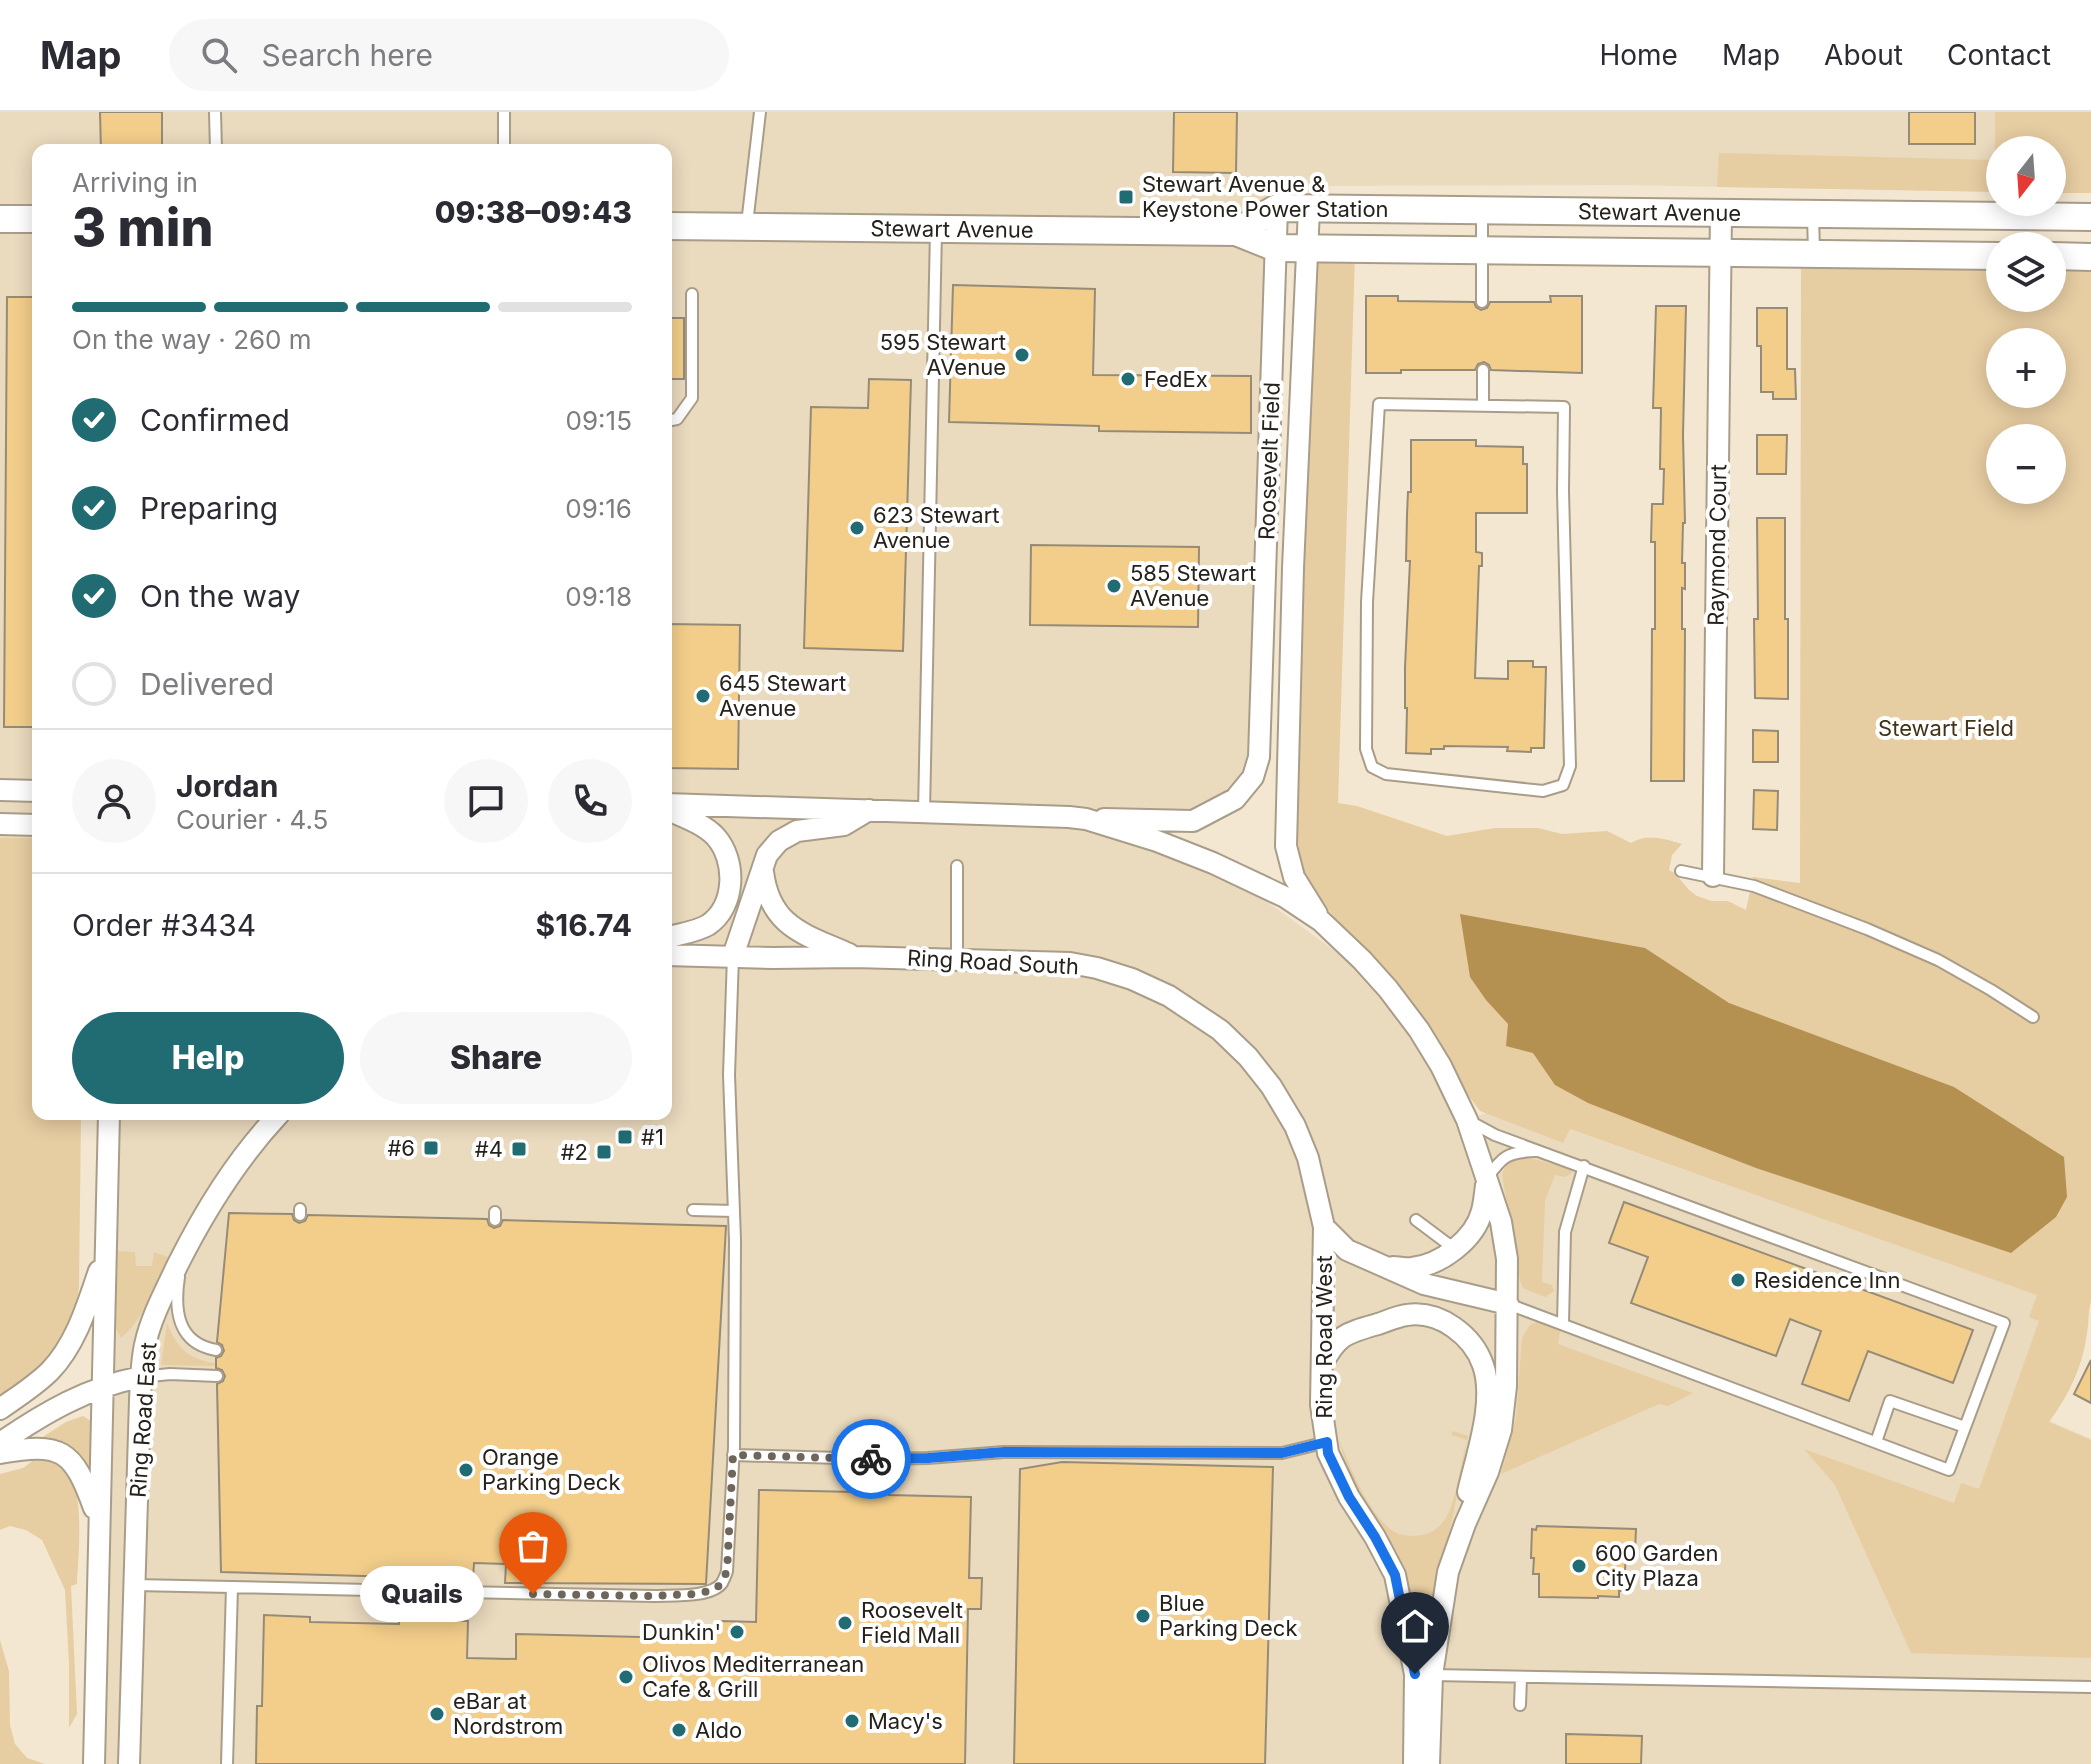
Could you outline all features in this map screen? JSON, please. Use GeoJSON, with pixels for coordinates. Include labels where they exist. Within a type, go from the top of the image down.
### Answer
{"type":"FeatureCollection","features":[{"type":"Feature","properties":{"kind":"main road","name":"Stewart Avenue"},"geometry":{"type":"LineString","coordinates":[[1277,208],[1986,216]]}},
{"type":"Feature","properties":{"kind":"main road"},"geometry":{"type":"LineString","coordinates":[[1236,232],[1277,208]]}},
{"type":"Feature","properties":{"kind":"main road"},"geometry":{"type":"LineString","coordinates":[[1862,254],[1871,214]]}},
{"type":"Feature","properties":{"kind":"main road","name":"Stewart Avenue"},"geometry":{"type":"LineString","coordinates":[[1999,216],[2091,217]]}},
{"type":"Feature","properties":{"kind":"main road"},"geometry":{"type":"LineString","coordinates":[[1999,216],[1999,232]]}},
{"type":"Feature","properties":{"kind":"main road"},"geometry":{"type":"LineString","coordinates":[[0,219],[32,219]]}},
{"type":"Feature","properties":{"kind":"main road","name":"Stewart Avenue"},"geometry":{"type":"LineString","coordinates":[[672,226],[1236,232],[1276,248],[1308,249],[1986,253]]}},
{"type":"Feature","properties":{"kind":"main road"},"geometry":{"type":"LineString","coordinates":[[2066,256],[2091,257]]}},
{"type":"Feature","properties":{"kind":"street","name":"Roosevelt Field"},"geometry":{"type":"LineString","coordinates":[[1086,819],[1193,821],[1235,799],[1253,777],[1261,737],[1277,208]]}},
{"type":"Feature","properties":{"kind":"street","name":"Roosevelt Field"},"geometry":{"type":"LineString","coordinates":[[1309,209],[1293,568],[1286,846],[1294,877],[1321,921]]}},
{"type":"Feature","properties":{"kind":"street","name":"Raymond Court"},"geometry":{"type":"LineString","coordinates":[[1713,876],[1721,213]]}},
{"type":"Feature","properties":{"kind":"street"},"geometry":{"type":"LineString","coordinates":[[0,790],[32,791]]}},
{"type":"Feature","properties":{"kind":"street"},"geometry":{"type":"LineString","coordinates":[[672,807],[869,810],[1086,819],[1157,841],[1285,897],[1321,921],[1388,989],[1441,1066],[1467,1120],[1501,1222],[1507,1259],[1508,1362],[1501,1430],[1488,1472],[1448,1572],[1432,1675],[1429,1764]]}},
{"type":"Feature","properties":{"kind":"street"},"geometry":{"type":"LineString","coordinates":[[672,810],[715,837],[726,854],[731,883],[726,901],[713,920],[700,929],[672,936]]}},
{"type":"Feature","properties":{"kind":"street"},"geometry":{"type":"LineString","coordinates":[[733,956],[767,855],[779,841],[797,831],[844,825],[869,810]]}},
{"type":"Feature","properties":{"kind":"street"},"geometry":{"type":"LineString","coordinates":[[0,824],[32,825]]}},
{"type":"Feature","properties":{"kind":"street"},"geometry":{"type":"LineString","coordinates":[[762,868],[767,896],[783,920],[855,957]]}},
{"type":"Feature","properties":{"kind":"street","name":"Ring Road South"},"geometry":{"type":"LineString","coordinates":[[672,955],[1070,963],[1132,979],[1169,996],[1220,1030],[1248,1057],[1271,1086],[1295,1126],[1308,1158],[1324,1227]]}},
{"type":"Feature","properties":{"kind":"street","name":"Ring Road East"},"geometry":{"type":"LineString","coordinates":[[94,1764],[109,1120]]}},
{"type":"Feature","properties":{"kind":"street","name":"Ring Road East"},"geometry":{"type":"LineString","coordinates":[[129,1764],[144,1352],[162,1296],[203,1216],[228,1176],[274,1120]]}},
{"type":"Feature","properties":{"kind":"street"},"geometry":{"type":"LineString","coordinates":[[1381,1266],[1413,1268],[1431,1263],[1460,1247],[1482,1213],[1487,1178]]}},
{"type":"Feature","properties":{"kind":"street"},"geometry":{"type":"LineString","coordinates":[[1324,1227],[1347,1250],[1424,1284],[1508,1304]]}},
{"type":"Feature","properties":{"kind":"street","name":"Ring Road West"},"geometry":{"type":"LineString","coordinates":[[1324,1227],[1321,1405],[1328,1453],[1349,1497],[1395,1575],[1415,1674],[1414,1764]]}},
{"type":"Feature","properties":{"kind":"street"},"geometry":{"type":"LineString","coordinates":[[0,1409],[48,1372],[66,1350],[83,1318],[106,1252]]}},
{"type":"Feature","properties":{"kind":"street"},"geometry":{"type":"LineString","coordinates":[[1322,1367],[1331,1347],[1340,1338],[1407,1315],[1430,1317],[1451,1326],[1470,1340],[1484,1367],[1487,1395],[1480,1449],[1466,1502],[1465,1524]]}},
{"type":"Feature","properties":{"kind":"street"},"geometry":{"type":"LineString","coordinates":[[0,1443],[51,1410],[103,1387],[141,1377]]}},
{"type":"Feature","properties":{"kind":"street"},"geometry":{"type":"LineString","coordinates":[[0,1453],[36,1447],[66,1457],[82,1476],[99,1520]]}},
{"type":"Feature","properties":{"kind":"lane"},"geometry":{"type":"LineString","coordinates":[[215,112],[216,144]]}},
{"type":"Feature","properties":{"kind":"lane"},"geometry":{"type":"LineString","coordinates":[[504,112],[504,144]]}},
{"type":"Feature","properties":{"kind":"lane"},"geometry":{"type":"LineString","coordinates":[[747,226],[760,112]]}},
{"type":"Feature","properties":{"kind":"lane"},"geometry":{"type":"LineString","coordinates":[[1482,210],[1482,302]]}},
{"type":"Feature","properties":{"kind":"lane"},"geometry":{"type":"LineString","coordinates":[[1813,214],[1814,253]]}},
{"type":"Feature","properties":{"kind":"lane"},"geometry":{"type":"LineString","coordinates":[[924,812],[936,228]]}},
{"type":"Feature","properties":{"kind":"lane"},"geometry":{"type":"LineString","coordinates":[[672,420],[677,419],[692,398],[692,294]]}},
{"type":"Feature","properties":{"kind":"lane"},"geometry":{"type":"LineString","coordinates":[[1483,370],[1483,405]]}},
{"type":"Feature","properties":{"kind":"lane"},"geometry":{"type":"LineString","coordinates":[[1379,404],[1483,405],[1564,407],[1563,491],[1570,766],[1563,785],[1543,791],[1386,774],[1372,767],[1366,749],[1367,602],[1379,404]]}},
{"type":"Feature","properties":{"kind":"lane"},"geometry":{"type":"LineString","coordinates":[[957,866],[957,959]]}},
{"type":"Feature","properties":{"kind":"lane"},"geometry":{"type":"LineString","coordinates":[[1681,871],[1713,876],[1779,894],[1881,935],[1938,960],[2033,1017]]}},
{"type":"Feature","properties":{"kind":"lane"},"geometry":{"type":"LineString","coordinates":[[134,1585],[654,1596],[694,1594],[714,1590],[721,1584],[727,1571],[733,1455],[734,1211],[729,1075],[733,956]]}},
{"type":"Feature","properties":{"kind":"lane"},"geometry":{"type":"LineString","coordinates":[[1467,1120],[1495,1135],[2004,1323],[1949,1470],[1508,1304]]}},
{"type":"Feature","properties":{"kind":"lane"},"geometry":{"type":"LineString","coordinates":[[1487,1178],[1501,1159],[1520,1151],[1541,1151]]}},
{"type":"Feature","properties":{"kind":"lane"},"geometry":{"type":"LineString","coordinates":[[1563,1324],[1565,1232],[1584,1166]]}},
{"type":"Feature","properties":{"kind":"lane"},"geometry":{"type":"LineString","coordinates":[[693,1210],[734,1211]]}},
{"type":"Feature","properties":{"kind":"lane"},"geometry":{"type":"LineString","coordinates":[[1416,1220],[1448,1244],[1460,1247]]}},
{"type":"Feature","properties":{"kind":"lane"},"geometry":{"type":"LineString","coordinates":[[181,1259],[176,1302],[178,1318],[193,1341],[216,1350]]}},
{"type":"Feature","properties":{"kind":"lane"},"geometry":{"type":"LineString","coordinates":[[141,1377],[170,1374],[217,1376]]}},
{"type":"Feature","properties":{"kind":"lane"},"geometry":{"type":"LineString","coordinates":[[1876,1442],[1890,1401],[1965,1427]]}},
{"type":"Feature","properties":{"kind":"lane"},"geometry":{"type":"LineString","coordinates":[[733,1455],[875,1459],[1004,1452],[1282,1453],[1327,1442]]}},
{"type":"Feature","properties":{"kind":"lane"},"geometry":{"type":"LineString","coordinates":[[227,1764],[232,1587]]}},
{"type":"Feature","properties":{"kind":"lane"},"geometry":{"type":"LineString","coordinates":[[1432,1675],[2091,1687]]}},
{"type":"Feature","properties":{"kind":"lane"},"geometry":{"type":"LineString","coordinates":[[1520,1705],[1521,1678]]}},
{"type":"Feature","properties":{"kind":"shaded area","name":"Roosevelt Field Mall"},"geometry":{"type":"Polygon","coordinates":[[[0,112],[2091,112],[2091,193],[2066,193],[2066,136],[1986,136],[1986,192],[1624,185],[1305,186],[1269,270],[1252,760],[1242,781],[1197,813],[1100,819],[1213,863],[1388,989],[1467,1120],[1518,1101],[1569,1129],[2038,1295],[2049,1421],[2091,1439],[2091,1764],[94,1764],[109,1120],[672,1120],[672,144],[32,144],[32,876],[0,875],[0,112]]]}},
{"type":"Feature","properties":{"kind":"shaded area"},"geometry":{"type":"Polygon","coordinates":[[[1460,914],[1645,948],[1729,1003],[1954,1087],[2064,1157],[2067,1197],[2056,1217],[2011,1253],[1756,1168],[1588,1103],[1555,1085],[1533,1053],[1506,1046],[1508,1024],[1470,977],[1460,914]]]}},
{"type":"Feature","properties":{"kind":"green space"},"geometry":{"type":"Polygon","coordinates":[[[1995,112],[2091,112],[2091,193],[2066,193],[2066,136],[1995,136],[1995,112]]]}},
{"type":"Feature","properties":{"kind":"green space"},"geometry":{"type":"Polygon","coordinates":[[[1719,153],[1986,160],[1986,192],[1717,187],[1719,153]]]}},
{"type":"Feature","properties":{"kind":"green space","name":"Stewart Field"},"geometry":{"type":"Polygon","coordinates":[[[1315,253],[1355,254],[1338,803],[1357,806],[1447,836],[1495,828],[1538,828],[1562,834],[1607,831],[1631,843],[1650,838],[1669,840],[1682,844],[1672,855],[1669,870],[1689,890],[1697,896],[1712,901],[1728,901],[1746,910],[1753,877],[1800,883],[1801,257],[1986,261],[1986,312],[2066,312],[2066,266],[2091,266],[2091,1301],[2078,1369],[2069,1391],[2049,1422],[2091,1440],[2091,1658],[1911,1653],[1835,1485],[1804,1449],[1954,1503],[1961,1483],[1979,1489],[2039,1321],[2029,1317],[2037,1295],[1570,1129],[1563,1143],[1480,1111],[1309,884],[1300,861],[1295,809],[1315,253]]]}},
{"type":"Feature","properties":{"kind":"green space"},"geometry":{"type":"Polygon","coordinates":[[[0,838],[32,838],[32,1120],[81,1120],[79,1288],[70,1325],[53,1353],[0,1397],[0,838]]]}},
{"type":"Feature","properties":{"kind":"green space"},"geometry":{"type":"Polygon","coordinates":[[[1520,1155],[1569,1169],[1572,1173],[1566,1177],[1555,1175],[1545,1201],[1542,1282],[1552,1285],[1554,1291],[1545,1297],[1523,1288],[1520,1281],[1502,1174],[1507,1164],[1520,1155]]]}},
{"type":"Feature","properties":{"kind":"green space"},"geometry":{"type":"Polygon","coordinates":[[[117,1251],[135,1252],[136,1266],[152,1266],[154,1252],[168,1257],[143,1311],[121,1338],[114,1325],[117,1251]]]}},
{"type":"Feature","properties":{"kind":"green space"},"geometry":{"type":"Polygon","coordinates":[[[1542,1320],[1561,1327],[1558,1344],[1693,1393],[1668,1406],[1659,1404],[1501,1474],[1516,1418],[1522,1338],[1530,1325],[1542,1320]]]}},
{"type":"Feature","properties":{"kind":"green space"},"geometry":{"type":"Polygon","coordinates":[[[167,1323],[186,1352],[200,1360],[219,1364],[161,1365],[167,1323]]]}},
{"type":"Feature","properties":{"kind":"green space"},"geometry":{"type":"Polygon","coordinates":[[[83,1416],[91,1421],[89,1472],[40,1440],[66,1422],[83,1416]]]}},
{"type":"Feature","properties":{"kind":"green space"},"geometry":{"type":"Polygon","coordinates":[[[1453,1431],[1468,1436],[1423,1649],[1405,1575],[1351,1477],[1337,1436],[1358,1484],[1379,1518],[1395,1532],[1413,1536],[1435,1530],[1449,1512],[1467,1440],[1451,1435],[1453,1431]]]}},
{"type":"Feature","properties":{"kind":"green space"},"geometry":{"type":"Polygon","coordinates":[[[35,1459],[55,1462],[65,1468],[72,1478],[78,1506],[77,1584],[71,1586],[77,1714],[69,1728],[65,1590],[42,1540],[26,1530],[10,1526],[0,1530],[0,1474],[23,1468],[35,1459]]]}},
{"type":"Feature","properties":{"kind":"green space"},"geometry":{"type":"Polygon","coordinates":[[[0,1640],[9,1671],[10,1725],[15,1744],[27,1758],[45,1764],[0,1764],[0,1640]]]}},
{"type":"Feature","properties":{"kind":"building"},"geometry":{"type":"Polygon","coordinates":[[[100,112],[162,112],[162,144],[101,144],[100,112]]]}},
{"type":"Feature","properties":{"kind":"building"},"geometry":{"type":"Polygon","coordinates":[[[1174,112],[1237,112],[1236,173],[1173,172],[1174,112]]]}},
{"type":"Feature","properties":{"kind":"building"},"geometry":{"type":"Polygon","coordinates":[[[1909,112],[1975,112],[1975,144],[1909,144],[1909,112]]]}},
{"type":"Feature","properties":{"kind":"building","name":"595 Stewart AVenue"},"geometry":{"type":"Polygon","coordinates":[[[953,285],[1095,289],[1093,375],[1251,376],[1251,433],[1099,431],[1099,426],[949,422],[953,285]]]}},
{"type":"Feature","properties":{"kind":"building"},"geometry":{"type":"Polygon","coordinates":[[[1366,296],[1398,296],[1398,301],[1474,302],[1481,310],[1487,308],[1490,302],[1551,302],[1550,296],[1582,296],[1582,373],[1491,370],[1484,362],[1478,364],[1475,370],[1366,373],[1366,296]]]}},
{"type":"Feature","properties":{"kind":"building"},"geometry":{"type":"Polygon","coordinates":[[[7,297],[32,297],[32,727],[4,727],[7,297]]]}},
{"type":"Feature","properties":{"kind":"building"},"geometry":{"type":"Polygon","coordinates":[[[1656,306],[1686,306],[1682,563],[1685,563],[1685,589],[1682,588],[1682,629],[1685,629],[1684,781],[1651,781],[1652,629],[1655,629],[1652,504],[1663,504],[1664,469],[1660,469],[1661,408],[1653,408],[1656,306]]]}},
{"type":"Feature","properties":{"kind":"building"},"geometry":{"type":"Polygon","coordinates":[[[1757,308],[1787,308],[1787,369],[1795,369],[1796,399],[1773,399],[1773,392],[1761,392],[1757,308]]]}},
{"type":"Feature","properties":{"kind":"building"},"geometry":{"type":"Polygon","coordinates":[[[672,318],[684,318],[684,379],[672,379],[672,318]]]}},
{"type":"Feature","properties":{"kind":"building","name":"623 Stewart Avenue"},"geometry":{"type":"Polygon","coordinates":[[[869,379],[911,380],[903,651],[804,648],[811,407],[868,408],[869,379]]]}},
{"type":"Feature","properties":{"kind":"building"},"geometry":{"type":"Polygon","coordinates":[[[1757,435],[1787,435],[1786,474],[1757,474],[1757,435]]]}},
{"type":"Feature","properties":{"kind":"building"},"geometry":{"type":"Polygon","coordinates":[[[1411,440],[1476,440],[1476,446],[1523,447],[1523,464],[1527,464],[1527,513],[1476,513],[1476,552],[1482,553],[1482,566],[1479,566],[1475,678],[1508,679],[1508,661],[1533,661],[1533,667],[1546,667],[1544,748],[1531,748],[1531,752],[1507,751],[1508,747],[1444,746],[1444,749],[1431,749],[1431,754],[1406,753],[1405,667],[1410,561],[1406,561],[1411,440]]]}},
{"type":"Feature","properties":{"kind":"building"},"geometry":{"type":"Polygon","coordinates":[[[1757,518],[1785,518],[1788,699],[1755,698],[1757,518]]]}},
{"type":"Feature","properties":{"kind":"building","name":"585 Stewart AVenue"},"geometry":{"type":"Polygon","coordinates":[[[1031,545],[1199,547],[1198,627],[1030,625],[1031,545]]]}},
{"type":"Feature","properties":{"kind":"building","name":"645 Stewart Avenue"},"geometry":{"type":"Polygon","coordinates":[[[672,624],[740,625],[738,769],[672,768],[672,624]]]}},
{"type":"Feature","properties":{"kind":"building"},"geometry":{"type":"Polygon","coordinates":[[[1753,730],[1778,731],[1778,762],[1753,762],[1753,730]]]}},
{"type":"Feature","properties":{"kind":"building"},"geometry":{"type":"Polygon","coordinates":[[[1754,790],[1778,791],[1777,830],[1753,829],[1754,790]]]}},
{"type":"Feature","properties":{"kind":"building","name":"Residence Inn"},"geometry":{"type":"Polygon","coordinates":[[[1624,1202],[1973,1330],[1953,1383],[1868,1351],[1849,1401],[1802,1384],[1821,1331],[1790,1319],[1776,1356],[1631,1303],[1648,1257],[1609,1243],[1624,1202]]]}},
{"type":"Feature","properties":{"kind":"building","name":"Orange Parking Deck"},"geometry":{"type":"Polygon","coordinates":[[[229,1213],[292,1214],[299,1223],[305,1221],[308,1215],[487,1219],[494,1228],[500,1226],[503,1220],[726,1226],[706,1584],[505,1583],[506,1564],[474,1563],[473,1579],[221,1572],[217,1384],[225,1376],[222,1370],[216,1368],[216,1358],[224,1351],[217,1342],[229,1213]]]}},
{"type":"Feature","properties":{"kind":"building"},"geometry":{"type":"Polygon","coordinates":[[[2091,1360],[2091,1403],[2074,1394],[2091,1360]]]}},
{"type":"Feature","properties":{"kind":"building","name":"Blue Parking Deck"},"geometry":{"type":"Polygon","coordinates":[[[1062,1462],[1273,1467],[1265,1764],[1014,1764],[1020,1469],[1062,1462]]]}},
{"type":"Feature","properties":{"kind":"building","name":"Roosevelt Field Mall"},"geometry":{"type":"Polygon","coordinates":[[[857,1481],[890,1482],[889,1495],[971,1497],[969,1578],[982,1578],[981,1609],[968,1609],[965,1764],[256,1764],[257,1706],[262,1706],[264,1615],[310,1617],[310,1622],[399,1624],[399,1619],[468,1621],[467,1658],[516,1659],[516,1634],[682,1638],[682,1628],[721,1629],[721,1621],[756,1622],[759,1490],[857,1492],[857,1481]]]}},
{"type":"Feature","properties":{"kind":"building","name":"600 Garden City Plaza"},"geometry":{"type":"Polygon","coordinates":[[[1537,1526],[1636,1529],[1635,1551],[1626,1551],[1624,1591],[1619,1591],[1619,1597],[1539,1597],[1539,1574],[1533,1574],[1534,1558],[1531,1558],[1532,1529],[1536,1530],[1537,1526]]]}},
{"type":"Feature","properties":{"kind":"building"},"geometry":{"type":"Polygon","coordinates":[[[1566,1734],[1642,1736],[1641,1764],[1566,1764],[1566,1734]]]}},
{"type":"Feature","properties":{"kind":"way so far"},"geometry":{"type":"LineString","coordinates":[[533,1594],[654,1596],[714,1590],[727,1571],[733,1455],[871,1459]]}},
{"type":"Feature","properties":{"kind":"place","name":"Stewart Avenue & Keystone Power Station"},"geometry":{"type":"Point","coordinates":[1126,197]}},
{"type":"Feature","properties":{"kind":"place","name":"595 Stewart AVenue"},"geometry":{"type":"Point","coordinates":[1022,355]}},
{"type":"Feature","properties":{"kind":"place","name":"FedEx"},"geometry":{"type":"Point","coordinates":[1128,379]}},
{"type":"Feature","properties":{"kind":"place","name":"623 Stewart Avenue"},"geometry":{"type":"Point","coordinates":[857,528]}},
{"type":"Feature","properties":{"kind":"place","name":"585 Stewart AVenue"},"geometry":{"type":"Point","coordinates":[1114,586]}},
{"type":"Feature","properties":{"kind":"place","name":"645 Stewart Avenue"},"geometry":{"type":"Point","coordinates":[703,696]}},
{"type":"Feature","properties":{"kind":"place","name":"#1"},"geometry":{"type":"Point","coordinates":[625,1137]}},
{"type":"Feature","properties":{"kind":"place","name":"#6"},"geometry":{"type":"Point","coordinates":[431,1148]}},
{"type":"Feature","properties":{"kind":"place","name":"#4"},"geometry":{"type":"Point","coordinates":[519,1149]}},
{"type":"Feature","properties":{"kind":"place","name":"#2"},"geometry":{"type":"Point","coordinates":[604,1152]}},
{"type":"Feature","properties":{"kind":"place","name":"Residence Inn"},"geometry":{"type":"Point","coordinates":[1738,1280]}},
{"type":"Feature","properties":{"kind":"place","name":"Orange Parking Deck"},"geometry":{"type":"Point","coordinates":[466,1470]}},
{"type":"Feature","properties":{"kind":"place","name":"600 Garden City Plaza"},"geometry":{"type":"Point","coordinates":[1579,1566]}},
{"type":"Feature","properties":{"kind":"place","name":"Quails"},"geometry":{"type":"Point","coordinates":[533,1594]}},
{"type":"Feature","properties":{"kind":"place","name":"Blue Parking Deck"},"geometry":{"type":"Point","coordinates":[1143,1616]}},
{"type":"Feature","properties":{"kind":"place","name":"Roosevelt Field Mall"},"geometry":{"type":"Point","coordinates":[845,1623]}},
{"type":"Feature","properties":{"kind":"place","name":"Dunkin'"},"geometry":{"type":"Point","coordinates":[737,1632]}},
{"type":"Feature","properties":{"kind":"place","name":"Olivos Mediterranean Cafe & Grill"},"geometry":{"type":"Point","coordinates":[626,1677]}},
{"type":"Feature","properties":{"kind":"place","name":"eBar at Nordstrom"},"geometry":{"type":"Point","coordinates":[437,1714]}},
{"type":"Feature","properties":{"kind":"place","name":"Macy's"},"geometry":{"type":"Point","coordinates":[852,1721]}},
{"type":"Feature","properties":{"kind":"place","name":"Aldo"},"geometry":{"type":"Point","coordinates":[679,1730]}},
{"type":"Feature","properties":{"kind":"route"},"geometry":{"type":"LineString","coordinates":[[871,1459],[1004,1452],[1282,1453],[1327,1442],[1328,1453],[1349,1497],[1395,1575],[1415,1674]]}}]}
